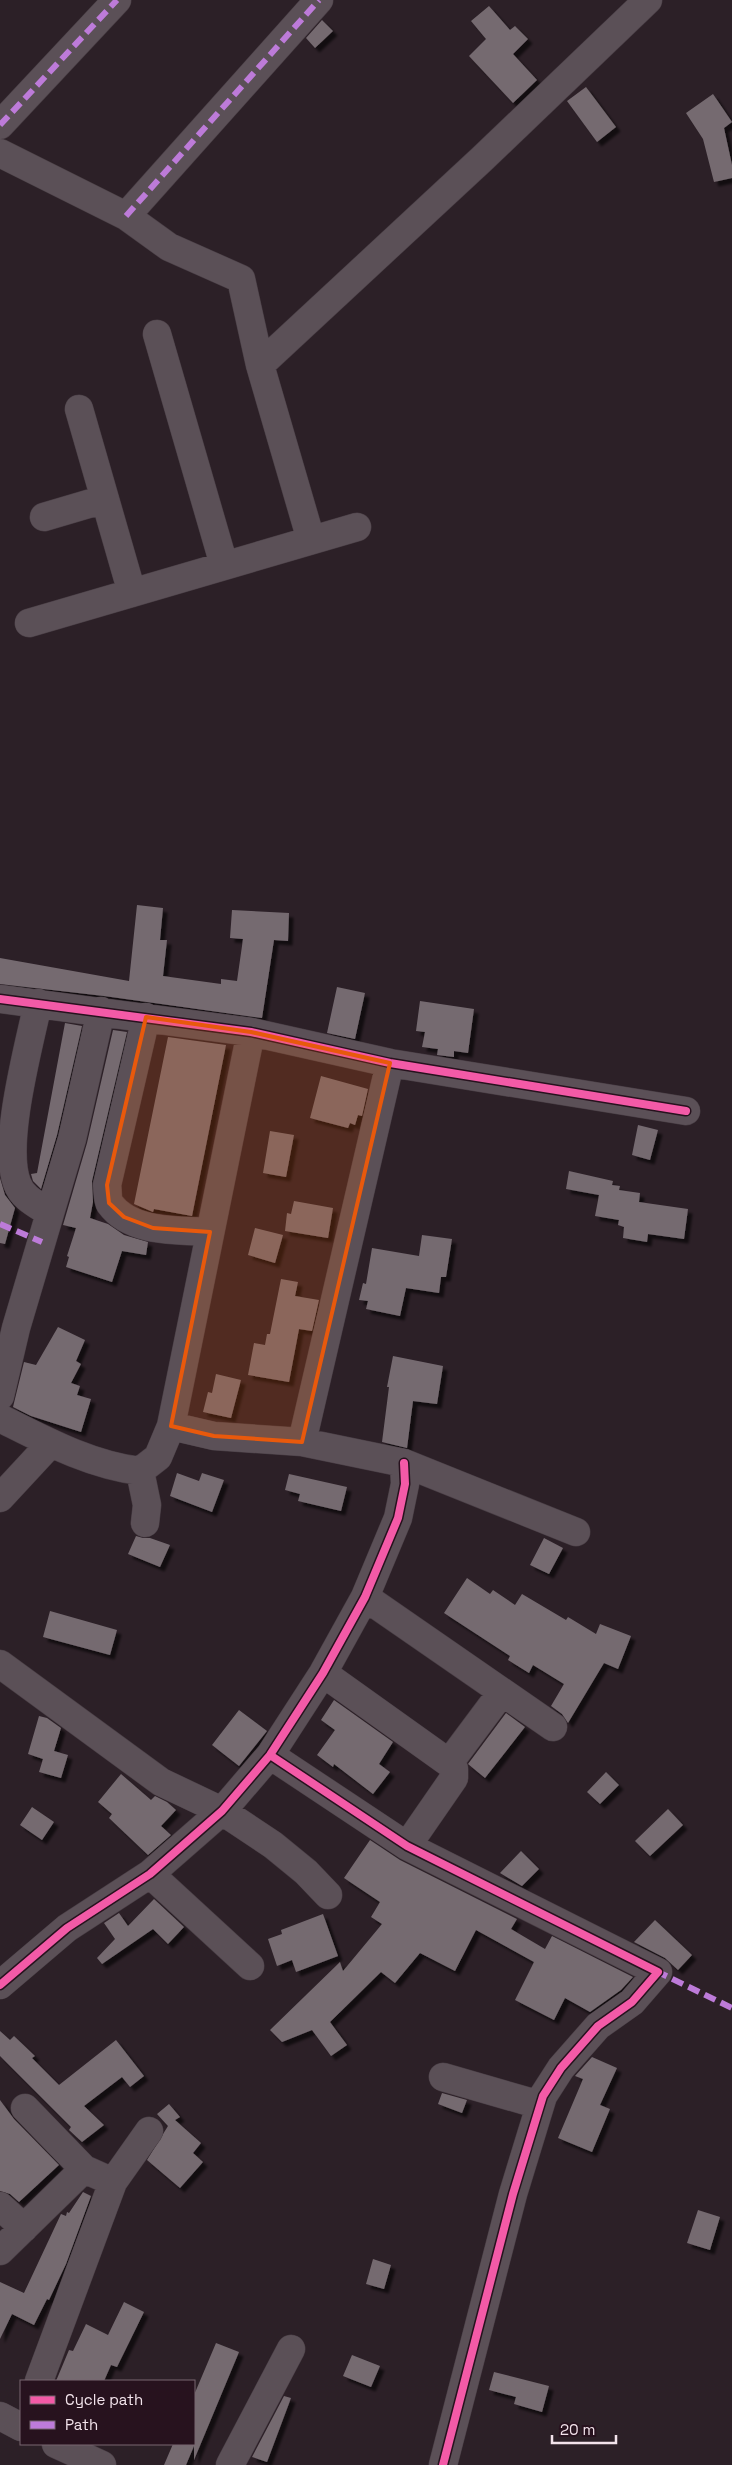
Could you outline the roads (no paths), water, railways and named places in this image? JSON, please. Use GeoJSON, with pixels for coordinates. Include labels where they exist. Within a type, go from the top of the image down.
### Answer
{"type":"FeatureCollection","features":[{"type":"Feature","properties":{"kind":"street"},"geometry":{"type":"LineString","coordinates":[[0,125],[117,0]]}},
{"type":"Feature","properties":{"kind":"street"},"geometry":{"type":"LineString","coordinates":[[126,216],[319,0]]}},
{"type":"Feature","properties":{"kind":"street"},"geometry":{"type":"LineString","coordinates":[[260,365],[483,158],[648,0]]}},
{"type":"Feature","properties":{"kind":"street"},"geometry":{"type":"LineString","coordinates":[[0,153],[126,216],[169,247],[241,279],[260,365],[311,540]]}},
{"type":"Feature","properties":{"kind":"street"},"geometry":{"type":"LineString","coordinates":[[157,334],[224,565]]}},
{"type":"Feature","properties":{"kind":"street"},"geometry":{"type":"LineString","coordinates":[[79,409],[132,593]]}},
{"type":"Feature","properties":{"kind":"street"},"geometry":{"type":"LineString","coordinates":[[44,517],[105,499]]}},
{"type":"Feature","properties":{"kind":"street"},"geometry":{"type":"LineString","coordinates":[[29,623],[357,527]]}},
{"type":"Feature","properties":{"kind":"street"},"geometry":{"type":"LineString","coordinates":[[0,998],[251,1032],[390,1063],[686,1111]]}},
{"type":"Feature","properties":{"kind":"street"},"geometry":{"type":"LineString","coordinates":[[38,1003],[18,1098],[12,1165],[17,1185],[27,1198],[50,1213]]}},
{"type":"Feature","properties":{"kind":"street"},"geometry":{"type":"LineString","coordinates":[[0,1396],[16,1328],[72,1138],[101,1011]]}},
{"type":"Feature","properties":{"kind":"street"},"geometry":{"type":"LineString","coordinates":[[146,1017],[107,1185],[109,1202],[124,1217],[153,1228],[210,1232]]}},
{"type":"Feature","properties":{"kind":"street"},"geometry":{"type":"LineString","coordinates":[[0,1418],[52,1443],[114,1468],[140,1471],[158,1457],[171,1426],[251,1032]]}},
{"type":"Feature","properties":{"kind":"street"},"geometry":{"type":"LineString","coordinates":[[302,1442],[390,1063]]}},
{"type":"Feature","properties":{"kind":"street"},"geometry":{"type":"LineString","coordinates":[[171,1426],[214,1436],[302,1442],[404,1463],[576,1532]]}},
{"type":"Feature","properties":{"kind":"street"},"geometry":{"type":"LineString","coordinates":[[0,1498],[52,1443]]}},
{"type":"Feature","properties":{"kind":"street"},"geometry":{"type":"LineString","coordinates":[[0,1985],[67,1928],[150,1874],[222,1811],[270,1756],[323,1673],[365,1598],[398,1518],[405,1484],[404,1463]]}},
{"type":"Feature","properties":{"kind":"street"},"geometry":{"type":"LineString","coordinates":[[140,1471],[147,1505],[145,1523]]}},
{"type":"Feature","properties":{"kind":"street"},"geometry":{"type":"LineString","coordinates":[[365,1598],[553,1727]]}},
{"type":"Feature","properties":{"kind":"street"},"geometry":{"type":"LineString","coordinates":[[0,1664],[161,1782],[222,1811],[273,1844],[306,1872],[328,1895]]}},
{"type":"Feature","properties":{"kind":"street"},"geometry":{"type":"LineString","coordinates":[[323,1673],[449,1763],[454,1769],[454,1778],[407,1846]]}},
{"type":"Feature","properties":{"kind":"street"},"geometry":{"type":"LineString","coordinates":[[449,1763],[502,1692]]}},
{"type":"Feature","properties":{"kind":"street"},"geometry":{"type":"LineString","coordinates":[[270,1756],[407,1846],[658,1972],[632,2002],[598,2026],[560,2068],[540,2105],[514,2194],[443,2465]]}},
{"type":"Feature","properties":{"kind":"street"},"geometry":{"type":"LineString","coordinates":[[150,1874],[250,1966]]}},
{"type":"Feature","properties":{"kind":"street"},"geometry":{"type":"LineString","coordinates":[[443,2077],[540,2105]]}},
{"type":"Feature","properties":{"kind":"street"},"geometry":{"type":"LineString","coordinates":[[25,2108],[84,2169],[112,2182]]}},
{"type":"Feature","properties":{"kind":"street"},"geometry":{"type":"LineString","coordinates":[[39,2380],[112,2182],[149,2131]]}},
{"type":"Feature","properties":{"kind":"street"},"geometry":{"type":"LineString","coordinates":[[0,2251],[84,2169]]}},
{"type":"Feature","properties":{"kind":"street"},"geometry":{"type":"LineString","coordinates":[[0,2206],[24,2228]]}},
{"type":"Feature","properties":{"kind":"street"},"geometry":{"type":"LineString","coordinates":[[230,2465],[291,2349]]}},
{"type":"Feature","properties":{"kind":"street"},"geometry":{"type":"LineString","coordinates":[[0,2416],[20,2426]]}},
{"type":"Feature","properties":{"kind":"street"},"geometry":{"type":"LineString","coordinates":[[58,2445],[102,2465]]}}]}
